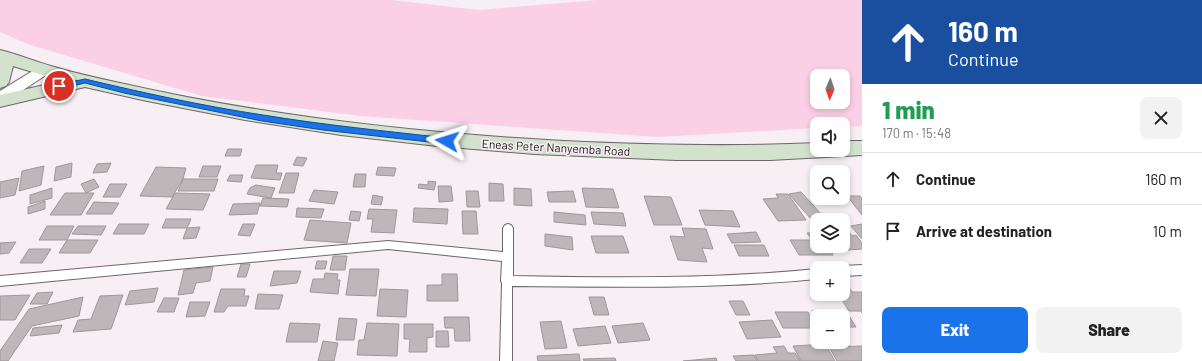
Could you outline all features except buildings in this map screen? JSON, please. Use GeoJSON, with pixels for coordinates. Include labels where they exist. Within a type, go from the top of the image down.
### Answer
{"type":"FeatureCollection","features":[{"type":"Feature","properties":{"kind":"main road","name":"Eneas Peter Nanyemba Road"},"geometry":{"type":"LineString","coordinates":[[3,56],[44,70],[124,90],[262,118],[323,127],[459,142],[702,153],[810,152]]}},
{"type":"Feature","properties":{"kind":"main road"},"geometry":{"type":"LineString","coordinates":[[0,82],[3,56]]}},
{"type":"Feature","properties":{"kind":"main road"},"geometry":{"type":"LineString","coordinates":[[0,99],[85,81]]}},
{"type":"Feature","properties":{"kind":"main road"},"geometry":{"type":"LineString","coordinates":[[850,149],[862,148]]}},
{"type":"Feature","properties":{"kind":"street"},"geometry":{"type":"LineString","coordinates":[[0,99],[44,70]]}},
{"type":"Feature","properties":{"kind":"lane"},"geometry":{"type":"LineString","coordinates":[[506,361],[506,257],[508,228]]}},
{"type":"Feature","properties":{"kind":"lane"},"geometry":{"type":"LineString","coordinates":[[0,281],[388,245],[506,257]]}},
{"type":"Feature","properties":{"kind":"lane"},"geometry":{"type":"LineString","coordinates":[[850,271],[862,270]]}},
{"type":"Feature","properties":{"kind":"lane"},"geometry":{"type":"LineString","coordinates":[[506,281],[666,283],[768,279],[810,275]]}},
{"type":"Feature","properties":{"kind":"shaded area"},"geometry":{"type":"Polygon","coordinates":[[[0,0],[392,0],[478,10],[598,0],[862,0],[862,126],[850,127],[850,117],[810,117],[810,128],[659,137],[360,116],[202,96],[27,44],[0,32],[0,0]]]}},
{"type":"Feature","properties":{"kind":"route"},"geometry":{"type":"LineString","coordinates":[[59,86],[85,81],[262,118],[323,127],[447,141]]}}]}
